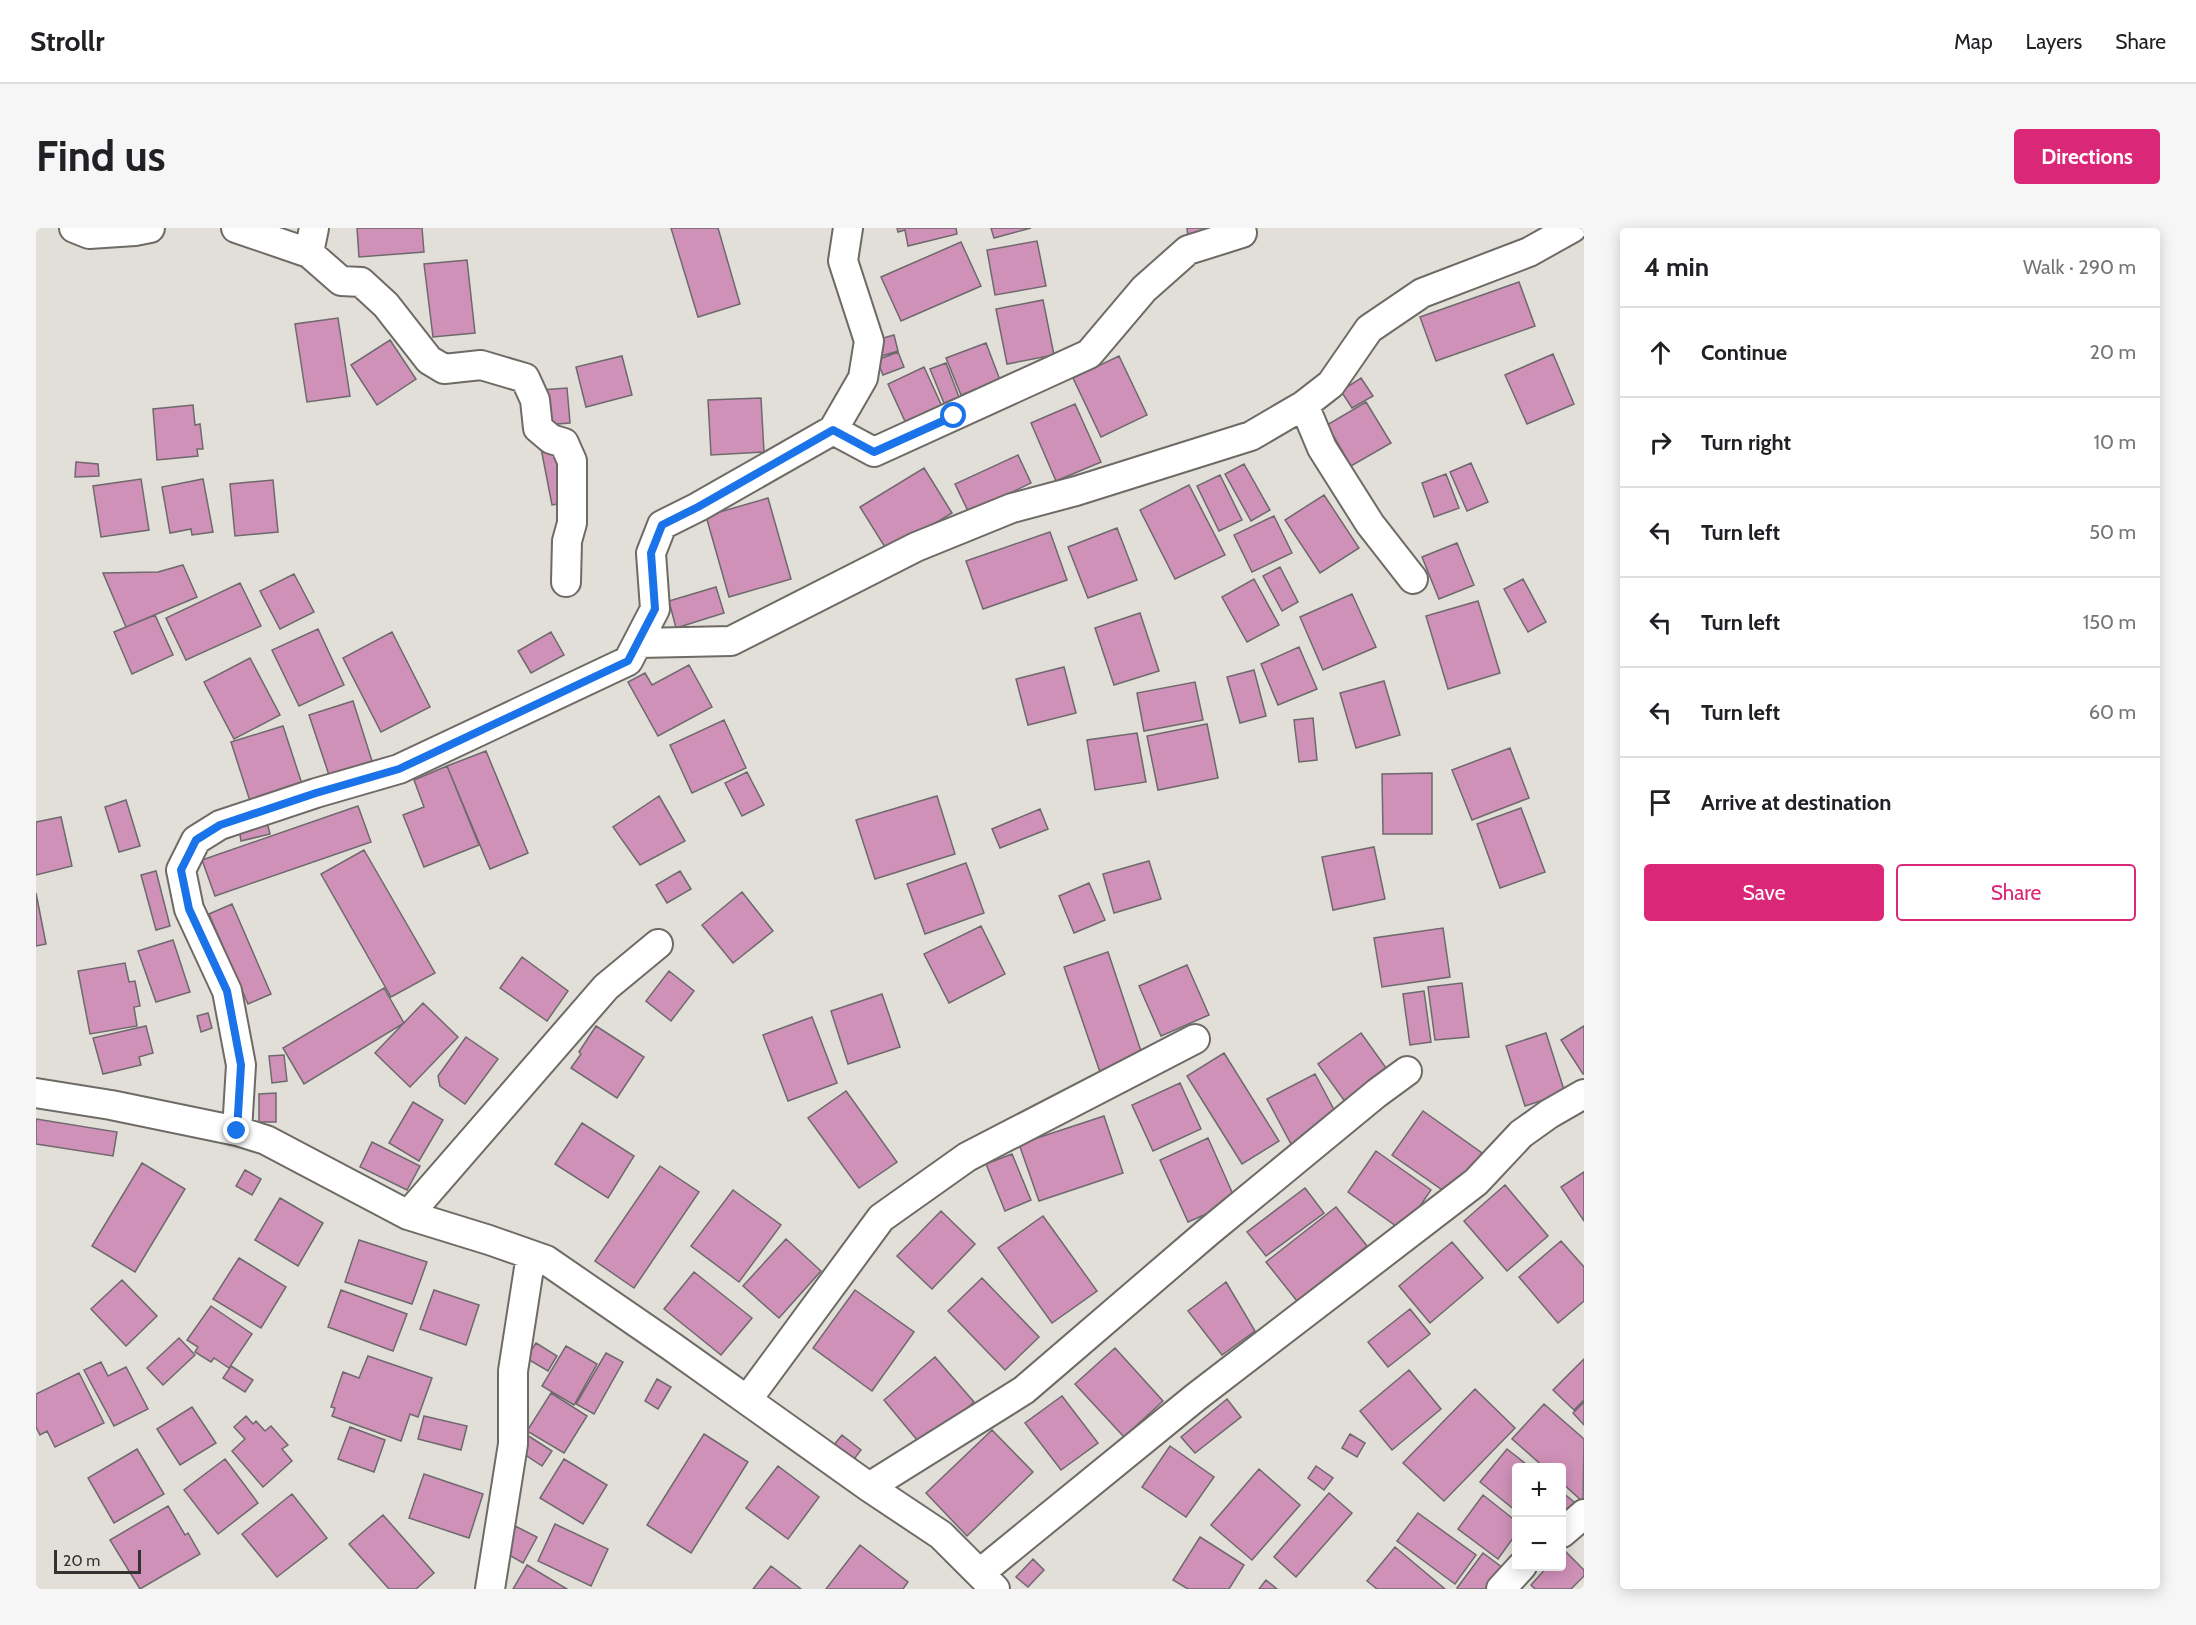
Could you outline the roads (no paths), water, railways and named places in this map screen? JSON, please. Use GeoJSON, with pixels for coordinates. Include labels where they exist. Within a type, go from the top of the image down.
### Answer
{"type":"FeatureCollection","features":[{"type":"Feature","properties":{"kind":"street"},"geometry":{"type":"LineString","coordinates":[[74,228],[89,234],[150,228]]}},
{"type":"Feature","properties":{"kind":"street"},"geometry":{"type":"LineString","coordinates":[[236,228],[311,240],[341,281],[360,282],[386,305],[429,360],[444,369],[481,365],[525,378],[535,400],[538,428],[551,439],[564,443],[572,461],[572,523],[567,541],[566,582]]}},
{"type":"Feature","properties":{"kind":"street"},"geometry":{"type":"LineString","coordinates":[[237,1131],[241,1065],[227,991],[189,909],[181,870],[196,840],[220,825],[316,793],[399,769],[628,661],[655,609],[651,553],[662,525],[833,430],[863,378],[869,341],[843,261],[846,240],[828,228]]}},
{"type":"Feature","properties":{"kind":"street"},"geometry":{"type":"LineString","coordinates":[[639,643],[731,641],[916,547],[1012,508],[1076,491],[1251,436],[1304,405],[1330,384],[1369,329],[1422,292],[1530,252],[1572,228]]}},
{"type":"Feature","properties":{"kind":"street"},"geometry":{"type":"LineString","coordinates":[[833,430],[874,452],[1089,354],[1144,289],[1188,250],[1242,233]]}},
{"type":"Feature","properties":{"kind":"street"},"geometry":{"type":"LineString","coordinates":[[1304,405],[1322,448],[1370,524],[1413,579]]}},
{"type":"Feature","properties":{"kind":"street"},"geometry":{"type":"LineString","coordinates":[[408,1215],[606,987],[658,944]]}},
{"type":"Feature","properties":{"kind":"street"},"geometry":{"type":"LineString","coordinates":[[747,1400],[881,1218],[967,1157],[1195,1040]]}},
{"type":"Feature","properties":{"kind":"street"},"geometry":{"type":"LineString","coordinates":[[869,1487],[1024,1390],[1208,1232],[1407,1071]]}},
{"type":"Feature","properties":{"kind":"street"},"geometry":{"type":"LineString","coordinates":[[36,1093],[111,1105],[237,1131],[266,1140],[408,1215],[546,1260],[941,1535],[988,1581],[1196,1396],[1476,1182],[1521,1134],[1549,1114],[1584,1094]]}},
{"type":"Feature","properties":{"kind":"street"},"geometry":{"type":"LineString","coordinates":[[490,1589],[513,1444],[513,1371],[531,1255]]}},
{"type":"Feature","properties":{"kind":"street"},"geometry":{"type":"LineString","coordinates":[[1566,1530],[1584,1514]]}},
{"type":"Feature","properties":{"kind":"street"},"geometry":{"type":"LineString","coordinates":[[1501,1589],[1517,1571]]}}]}
